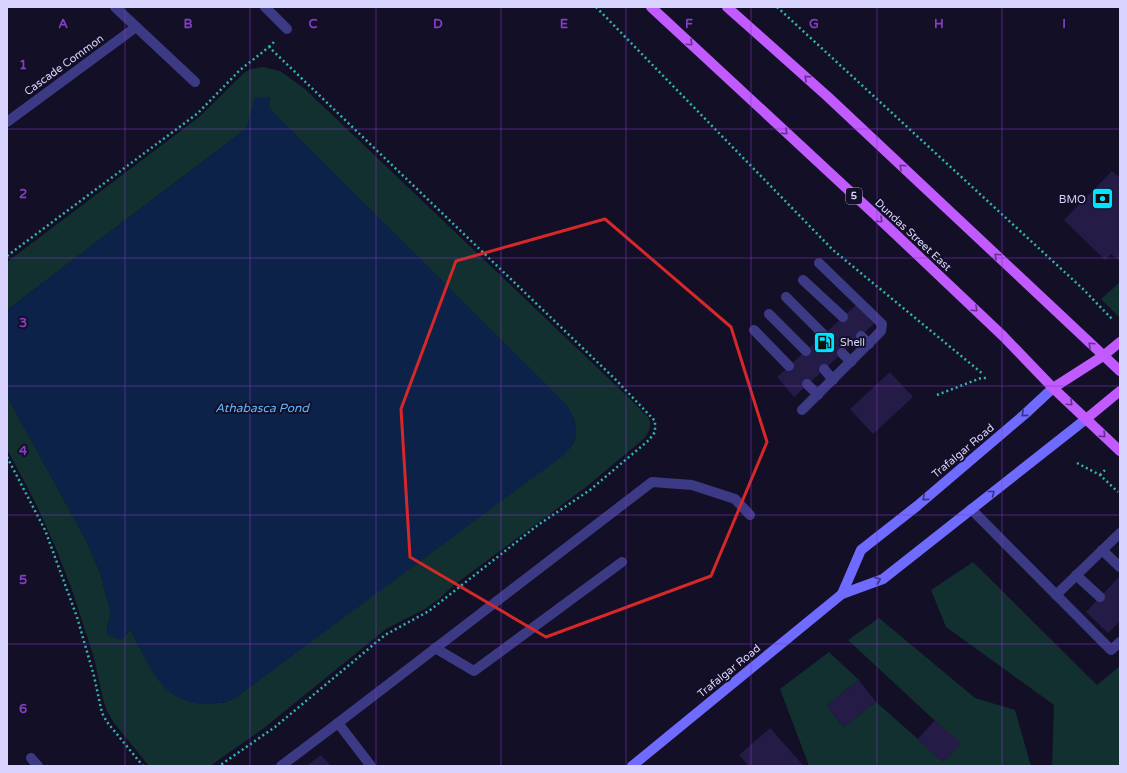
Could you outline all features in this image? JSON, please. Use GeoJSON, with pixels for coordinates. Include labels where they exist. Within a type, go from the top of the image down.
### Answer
{"type":"FeatureCollection","features":[{"type":"Feature","properties":{"kind":"main road","name":"Dundas Street East"},"geometry":{"type":"LineString","coordinates":[[651,7],[1004,336],[1053,388],[1120,451]]}},
{"type":"Feature","properties":{"kind":"main road"},"geometry":{"type":"LineString","coordinates":[[727,7],[827,96],[1120,372]]}},
{"type":"Feature","properties":{"kind":"main road","name":"Trafalgar Road"},"geometry":{"type":"LineString","coordinates":[[842,594],[861,550],[1001,435],[1053,388],[1103,356],[1120,342]]}},
{"type":"Feature","properties":{"kind":"main road","name":"Trafalgar Road"},"geometry":{"type":"LineString","coordinates":[[632,766],[842,594],[882,579],[1120,391]]}},
{"type":"Feature","properties":{"kind":"street"},"geometry":{"type":"LineString","coordinates":[[115,7],[195,82]]}},
{"type":"Feature","properties":{"kind":"street"},"geometry":{"type":"LineString","coordinates":[[265,7],[288,29]]}},
{"type":"Feature","properties":{"kind":"street","name":"Cascade Common"},"geometry":{"type":"LineString","coordinates":[[7,122],[136,27]]}},
{"type":"Feature","properties":{"kind":"street"},"geometry":{"type":"LineString","coordinates":[[802,410],[869,344],[881,331],[882,324],[819,263]]}},
{"type":"Feature","properties":{"kind":"street"},"geometry":{"type":"LineString","coordinates":[[803,280],[843,317]]}},
{"type":"Feature","properties":{"kind":"street"},"geometry":{"type":"LineString","coordinates":[[786,297],[824,335]]}},
{"type":"Feature","properties":{"kind":"street"},"geometry":{"type":"LineString","coordinates":[[769,314],[806,351]]}},
{"type":"Feature","properties":{"kind":"street"},"geometry":{"type":"LineString","coordinates":[[754,330],[789,366]]}},
{"type":"Feature","properties":{"kind":"street"},"geometry":{"type":"LineString","coordinates":[[861,336],[869,344]]}},
{"type":"Feature","properties":{"kind":"street"},"geometry":{"type":"LineString","coordinates":[[842,353],[851,362]]}},
{"type":"Feature","properties":{"kind":"street"},"geometry":{"type":"LineString","coordinates":[[824,370],[833,380]]}},
{"type":"Feature","properties":{"kind":"street"},"geometry":{"type":"LineString","coordinates":[[808,384],[818,395]]}},
{"type":"Feature","properties":{"kind":"street"},"geometry":{"type":"LineString","coordinates":[[281,766],[652,482],[692,485],[728,496],[735,499],[750,515]]}},
{"type":"Feature","properties":{"kind":"street"},"geometry":{"type":"LineString","coordinates":[[971,509],[1111,650],[1120,642]]}},
{"type":"Feature","properties":{"kind":"street"},"geometry":{"type":"LineString","coordinates":[[1056,595],[1102,550],[1118,538]]}},
{"type":"Feature","properties":{"kind":"street"},"geometry":{"type":"LineString","coordinates":[[1102,550],[1120,567]]}},
{"type":"Feature","properties":{"kind":"street"},"geometry":{"type":"LineString","coordinates":[[435,648],[474,671],[622,562]]}},
{"type":"Feature","properties":{"kind":"street"},"geometry":{"type":"LineString","coordinates":[[1076,575],[1100,597]]}},
{"type":"Feature","properties":{"kind":"street"},"geometry":{"type":"LineString","coordinates":[[338,723],[371,766]]}},
{"type":"Feature","properties":{"kind":"street"},"geometry":{"type":"LineString","coordinates":[[31,758],[38,766]]}},
{"type":"Feature","properties":{"kind":"path"},"geometry":{"type":"LineString","coordinates":[[596,7],[833,250],[983,374]]}},
{"type":"Feature","properties":{"kind":"path"},"geometry":{"type":"LineString","coordinates":[[777,7],[1082,289],[1112,319]]}},
{"type":"Feature","properties":{"kind":"path"},"geometry":{"type":"LineString","coordinates":[[7,256],[198,113],[240,70],[269,47],[616,380],[655,421],[654,432],[649,440],[590,490],[538,525],[429,611],[385,635],[275,728],[219,766]]}},
{"type":"Feature","properties":{"kind":"path"},"geometry":{"type":"LineString","coordinates":[[937,394],[981,378],[987,378]]}},
{"type":"Feature","properties":{"kind":"path"},"geometry":{"type":"LineString","coordinates":[[7,457],[45,530],[77,617],[94,676],[102,713],[107,722],[143,766]]}},
{"type":"Feature","properties":{"kind":"path"},"geometry":{"type":"LineString","coordinates":[[1077,463],[1100,475],[1118,492]]}},
{"type":"Feature","properties":{"kind":"path"},"geometry":{"type":"LineString","coordinates":[[1100,475],[1107,468]]}},
{"type":"Feature","properties":{"kind":"highlighted area"},"geometry":{"type":"Polygon","coordinates":[[[605,219],[731,327],[767,442],[711,576],[546,637],[410,557],[401,409],[456,261],[605,219]]]}},
{"type":"Feature","properties":{"kind":"green space"},"geometry":{"type":"Polygon","coordinates":[[[263,67],[280,71],[305,89],[626,395],[648,417],[650,421],[650,428],[643,440],[586,487],[454,585],[439,599],[425,609],[386,629],[264,728],[210,766],[149,766],[114,723],[107,711],[94,658],[72,590],[55,546],[36,504],[7,449],[7,396],[86,540],[100,572],[111,614],[107,626],[124,638],[130,629],[153,672],[223,703],[235,698],[573,444],[576,434],[574,418],[270,109],[270,98],[255,98],[247,128],[7,310],[7,262],[199,117],[245,72],[251,69],[263,67]]]}},
{"type":"Feature","properties":{"kind":"green space"},"geometry":{"type":"Polygon","coordinates":[[[1120,282],[1120,317],[1119,317],[1101,299],[1120,282]]]}},
{"type":"Feature","properties":{"kind":"green space"},"geometry":{"type":"Polygon","coordinates":[[[973,562],[1097,685],[1120,666],[1120,766],[1052,766],[1054,705],[946,627],[931,590],[973,562]]]}},
{"type":"Feature","properties":{"kind":"green space"},"geometry":{"type":"Polygon","coordinates":[[[879,618],[975,698],[1015,710],[1031,766],[809,766],[780,689],[829,652],[859,680],[827,705],[843,727],[876,702],[943,762],[960,744],[848,640],[879,618]]]}},
{"type":"Feature","properties":{"kind":"water","name":"Athabasca Pond"},"geometry":{"type":"Polygon","coordinates":[[[270,97],[270,109],[567,405],[574,419],[576,431],[573,443],[564,455],[235,698],[214,704],[194,703],[175,695],[159,681],[130,629],[124,638],[120,640],[107,635],[107,626],[111,614],[100,572],[86,540],[7,396],[7,310],[247,128],[255,98],[270,97]]]}},
{"type":"Feature","properties":{"kind":"building","name":"BMO"},"geometry":{"type":"Polygon","coordinates":[[[1112,171],[1120,178],[1120,261],[1111,254],[1105,260],[1064,220],[1112,171]]]}},
{"type":"Feature","properties":{"kind":"building"},"geometry":{"type":"Polygon","coordinates":[[[856,305],[874,324],[794,397],[777,377],[856,305]]]}},
{"type":"Feature","properties":{"kind":"building"},"geometry":{"type":"Polygon","coordinates":[[[890,372],[913,397],[873,434],[850,409],[890,372]]]}},
{"type":"Feature","properties":{"kind":"building"},"geometry":{"type":"Polygon","coordinates":[[[1120,576],[1120,621],[1108,633],[1086,612],[1120,576]]]}},
{"type":"Feature","properties":{"kind":"building"},"geometry":{"type":"Polygon","coordinates":[[[859,680],[876,702],[843,727],[827,705],[859,680]]]}},
{"type":"Feature","properties":{"kind":"building"},"geometry":{"type":"Polygon","coordinates":[[[935,720],[961,744],[943,762],[918,739],[935,720]]]}},
{"type":"Feature","properties":{"kind":"building"},"geometry":{"type":"Polygon","coordinates":[[[770,728],[804,766],[749,766],[739,755],[770,728]]]}},
{"type":"Feature","properties":{"kind":"building"},"geometry":{"type":"Polygon","coordinates":[[[321,755],[331,766],[306,766],[321,755]]]}},
{"type":"Feature","properties":{"kind":"place","name":"BMO"},"geometry":{"type":"Point","coordinates":[1102,199]}},
{"type":"Feature","properties":{"kind":"place","name":"Shell"},"geometry":{"type":"Point","coordinates":[825,342]}}]}
